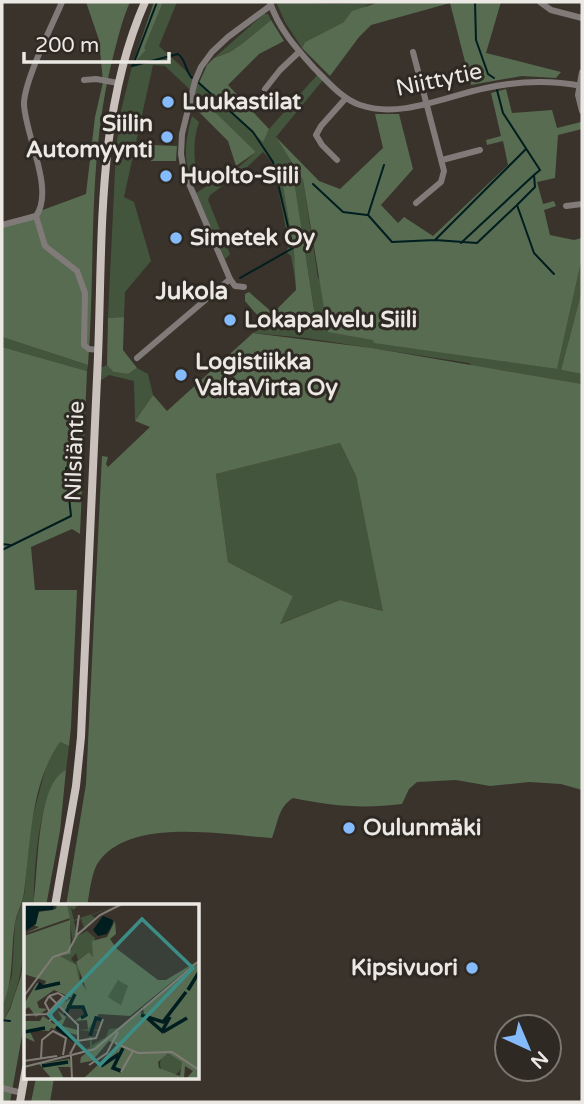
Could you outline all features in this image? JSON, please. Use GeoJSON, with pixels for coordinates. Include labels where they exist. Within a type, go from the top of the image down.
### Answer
{"type":"FeatureCollection","features":[{"type":"Feature","properties":{"kind":"main road","name":"Nilsiäntie"},"geometry":{"type":"LineString","coordinates":[[55,904],[76,786],[81,737],[108,145],[118,83],[133,30],[145,2]]}},
{"type":"Feature","properties":{"kind":"main road"},"geometry":{"type":"LineString","coordinates":[[20,1102],[24,1080]]}},
{"type":"Feature","properties":{"kind":"street"},"geometry":{"type":"LineString","coordinates":[[62,2],[25,97],[25,116],[41,180],[41,206],[36,216],[45,246],[77,271],[85,293],[84,345],[89,349],[99,350]]}},
{"type":"Feature","properties":{"kind":"street"},"geometry":{"type":"LineString","coordinates":[[540,2],[551,10],[582,18]]}},
{"type":"Feature","properties":{"kind":"street"},"geometry":{"type":"LineString","coordinates":[[244,287],[235,286],[230,279],[184,172],[182,134],[201,67],[228,37],[270,4]]}},
{"type":"Feature","properties":{"kind":"street","name":"Niittytie"},"geometry":{"type":"LineString","coordinates":[[270,4],[279,24],[299,52],[346,98],[358,104],[387,110],[507,84],[553,81],[581,85]]}},
{"type":"Feature","properties":{"kind":"street"},"geometry":{"type":"LineString","coordinates":[[265,89],[299,52]]}},
{"type":"Feature","properties":{"kind":"street"},"geometry":{"type":"LineString","coordinates":[[413,52],[442,160],[441,182],[416,203]]}},
{"type":"Feature","properties":{"kind":"street"},"geometry":{"type":"LineString","coordinates":[[582,72],[578,95],[582,111]]}},
{"type":"Feature","properties":{"kind":"street"},"geometry":{"type":"LineString","coordinates":[[84,80],[118,83]]}},
{"type":"Feature","properties":{"kind":"street"},"geometry":{"type":"LineString","coordinates":[[337,160],[316,135],[321,125],[346,98]]}},
{"type":"Feature","properties":{"kind":"street"},"geometry":{"type":"LineString","coordinates":[[442,160],[480,150]]}},
{"type":"Feature","properties":{"kind":"street"},"geometry":{"type":"LineString","coordinates":[[566,206],[582,204]]}},
{"type":"Feature","properties":{"kind":"street"},"geometry":{"type":"LineString","coordinates":[[2,225],[36,216]]}},
{"type":"Feature","properties":{"kind":"street"},"geometry":{"type":"LineString","coordinates":[[138,358],[230,279]]}},
{"type":"Feature","properties":{"kind":"street"},"geometry":{"type":"LineString","coordinates":[[2,1088],[22,1093]]}},
{"type":"Feature","properties":{"kind":"green space"},"geometry":{"type":"Polygon","coordinates":[[[86,2],[130,2],[113,57],[99,133],[88,365],[2,337],[2,225],[86,194],[95,117],[103,82],[99,40],[86,2]]]}},
{"type":"Feature","properties":{"kind":"green space"},"geometry":{"type":"Polygon","coordinates":[[[154,2],[163,2],[144,48],[146,50],[132,66],[154,2]]]}},
{"type":"Feature","properties":{"kind":"green space"},"geometry":{"type":"Polygon","coordinates":[[[163,2],[177,2],[159,46],[262,141],[269,129],[318,74],[323,80],[276,137],[303,180],[318,278],[502,361],[557,369],[582,258],[582,290],[561,370],[582,374],[582,384],[500,370],[483,375],[469,363],[306,338],[253,333],[264,327],[291,330],[317,328],[294,181],[281,175],[294,252],[297,290],[291,256],[286,252],[289,245],[273,162],[263,152],[243,171],[210,195],[208,200],[230,254],[225,259],[196,193],[241,165],[256,152],[165,66],[153,65],[124,197],[134,202],[151,261],[125,292],[124,317],[108,318],[116,149],[121,111],[132,66],[146,50],[143,48],[163,2]]]}},
{"type":"Feature","properties":{"kind":"green space"},"geometry":{"type":"Polygon","coordinates":[[[276,2],[380,2],[367,5],[344,22],[305,42],[302,48],[276,2]]]}},
{"type":"Feature","properties":{"kind":"green space"},"geometry":{"type":"Polygon","coordinates":[[[380,2],[501,2],[486,53],[561,72],[556,78],[522,76],[471,85],[450,3],[371,25],[330,76],[302,48],[305,42],[344,22],[352,11],[380,2]]]}},
{"type":"Feature","properties":{"kind":"green space"},"geometry":{"type":"Polygon","coordinates":[[[264,14],[268,14],[271,20],[230,52],[214,58],[264,14]]]}},
{"type":"Feature","properties":{"kind":"green space"},"geometry":{"type":"Polygon","coordinates":[[[271,20],[284,41],[259,54],[228,85],[269,129],[263,142],[199,83],[207,65],[214,58],[230,52],[271,20]]]}},
{"type":"Feature","properties":{"kind":"green space"},"geometry":{"type":"Polygon","coordinates":[[[506,89],[512,113],[552,110],[557,128],[581,122],[582,129],[558,135],[555,178],[537,182],[543,204],[554,201],[556,206],[544,210],[550,235],[574,240],[582,238],[582,258],[557,369],[374,343],[373,340],[328,332],[303,180],[276,137],[319,181],[340,189],[383,148],[375,114],[399,114],[413,169],[381,205],[398,223],[404,217],[433,236],[508,165],[503,141],[487,145],[486,140],[501,136],[491,93],[506,89]]]}},
{"type":"Feature","properties":{"kind":"green space"},"geometry":{"type":"Polygon","coordinates":[[[193,91],[256,152],[236,166],[228,141],[190,103],[193,91]]]}},
{"type":"Feature","properties":{"kind":"green space"},"geometry":{"type":"Polygon","coordinates":[[[192,116],[199,122],[195,144],[198,181],[195,183],[186,159],[192,116]]]}},
{"type":"Feature","properties":{"kind":"green space"},"geometry":{"type":"Polygon","coordinates":[[[152,145],[177,146],[176,161],[151,161],[152,145]]]}},
{"type":"Feature","properties":{"kind":"green space"},"geometry":{"type":"Polygon","coordinates":[[[281,175],[294,180],[317,329],[264,327],[265,324],[245,301],[245,294],[249,292],[273,313],[296,290],[294,252],[281,175]]]}},
{"type":"Feature","properties":{"kind":"green space"},"geometry":{"type":"Polygon","coordinates":[[[582,290],[582,374],[561,370],[582,290]]]}},
{"type":"Feature","properties":{"kind":"green space"},"geometry":{"type":"Polygon","coordinates":[[[124,317],[123,350],[137,368],[128,374],[113,372],[107,365],[108,318],[124,317]]]}},
{"type":"Feature","properties":{"kind":"green space"},"geometry":{"type":"Polygon","coordinates":[[[253,333],[372,348],[582,384],[582,790],[561,784],[529,782],[490,786],[456,780],[417,782],[409,789],[402,804],[347,806],[293,798],[281,811],[272,838],[181,832],[134,838],[115,847],[100,860],[93,876],[87,904],[66,904],[86,784],[102,456],[108,457],[108,467],[150,427],[135,421],[153,395],[167,411],[253,333]],[[340,443],[216,474],[228,562],[293,596],[280,624],[340,600],[383,611],[356,476],[340,443]]]}},
{"type":"Feature","properties":{"kind":"green space"},"geometry":{"type":"Polygon","coordinates":[[[2,337],[88,365],[87,371],[2,347],[2,337]]]}},
{"type":"Feature","properties":{"kind":"green space"},"geometry":{"type":"Polygon","coordinates":[[[2,347],[87,371],[80,534],[72,529],[31,547],[35,590],[77,590],[71,727],[69,746],[60,742],[50,758],[37,795],[23,896],[15,923],[11,975],[2,1007],[2,347]]]}},
{"type":"Feature","properties":{"kind":"green space"},"geometry":{"type":"Polygon","coordinates":[[[107,365],[113,372],[128,374],[137,368],[148,374],[153,395],[135,421],[134,381],[109,375],[97,383],[98,369],[107,365]]]}},
{"type":"Feature","properties":{"kind":"green space"},"geometry":{"type":"Polygon","coordinates":[[[340,443],[356,476],[384,611],[340,600],[279,624],[293,596],[228,562],[216,474],[340,443]]]}},
{"type":"Feature","properties":{"kind":"green space"},"geometry":{"type":"Polygon","coordinates":[[[60,742],[69,746],[66,770],[57,778],[44,809],[37,849],[33,904],[24,904],[22,967],[2,1024],[2,1007],[12,975],[15,923],[24,896],[31,823],[48,759],[60,742]]]}},
{"type":"Feature","properties":{"kind":"green space"},"geometry":{"type":"Polygon","coordinates":[[[66,770],[60,831],[46,904],[33,904],[40,832],[49,793],[56,779],[66,770]]]}},
{"type":"Feature","properties":{"kind":"green space"},"geometry":{"type":"Polygon","coordinates":[[[24,955],[24,1025],[10,1102],[2,1102],[2,1024],[21,976],[24,955]]]}},
{"type":"Feature","properties":{"kind":"green space"},"geometry":{"type":"Polygon","coordinates":[[[36,1080],[54,1080],[50,1102],[31,1102],[36,1080]]]}},
{"type":"Feature","properties":{"kind":"waterway"},"geometry":{"type":"LineString","coordinates":[[133,65],[157,2]]}},
{"type":"Feature","properties":{"kind":"waterway"},"geometry":{"type":"LineString","coordinates":[[315,2],[323,2]]}},
{"type":"Feature","properties":{"kind":"waterway"},"geometry":{"type":"LineString","coordinates":[[341,2],[348,2]]}},
{"type":"Feature","properties":{"kind":"waterway"},"geometry":{"type":"LineString","coordinates":[[475,2],[476,40],[488,74],[494,78]]}},
{"type":"Feature","properties":{"kind":"waterway"},"geometry":{"type":"LineString","coordinates":[[132,66],[178,54],[192,78]]}},
{"type":"Feature","properties":{"kind":"waterway"},"geometry":{"type":"LineString","coordinates":[[199,83],[253,132],[273,162],[293,248],[240,278]]}},
{"type":"Feature","properties":{"kind":"waterway"},"geometry":{"type":"LineString","coordinates":[[497,90],[503,113],[540,170],[534,175],[535,187],[517,205],[534,253],[554,274]]}},
{"type":"Feature","properties":{"kind":"waterway"},"geometry":{"type":"LineString","coordinates":[[384,165],[368,215],[392,242],[435,240],[526,149]]}},
{"type":"Feature","properties":{"kind":"waterway"},"geometry":{"type":"LineString","coordinates":[[461,243],[534,175]]}},
{"type":"Feature","properties":{"kind":"waterway"},"geometry":{"type":"LineString","coordinates":[[313,184],[343,212],[367,215]]}},
{"type":"Feature","properties":{"kind":"waterway"},"geometry":{"type":"LineString","coordinates":[[435,240],[477,243],[516,206]]}},
{"type":"Feature","properties":{"kind":"waterway"},"geometry":{"type":"LineString","coordinates":[[2,550],[71,516],[66,468],[77,461]]}},
{"type":"Feature","properties":{"kind":"waterway"},"geometry":{"type":"LineString","coordinates":[[2,544],[10,545]]}},
{"type":"Feature","properties":{"kind":"waterway"},"geometry":{"type":"LineString","coordinates":[[2,1020],[10,1021]]}},
{"type":"Feature","properties":{"kind":"place","name":"Luukastilat"},"geometry":{"type":"Point","coordinates":[168,102]}},
{"type":"Feature","properties":{"kind":"place","name":"Siilin Automyynti"},"geometry":{"type":"Point","coordinates":[167,137]}},
{"type":"Feature","properties":{"kind":"place","name":"Huolto-Siili"},"geometry":{"type":"Point","coordinates":[166,176]}},
{"type":"Feature","properties":{"kind":"place","name":"Simetek Oy"},"geometry":{"type":"Point","coordinates":[176,238]}},
{"type":"Feature","properties":{"kind":"place","name":"Lokapalvelu Siili"},"geometry":{"type":"Point","coordinates":[230,320]}},
{"type":"Feature","properties":{"kind":"place","name":"Logistiikka ValtaVirta Oy"},"geometry":{"type":"Point","coordinates":[181,375]}},
{"type":"Feature","properties":{"kind":"place","name":"Oulunmäki"},"geometry":{"type":"Point","coordinates":[349,828]}},
{"type":"Feature","properties":{"kind":"place","name":"Kipsivuori"},"geometry":{"type":"Point","coordinates":[472,968]}},
{"type":"Feature","properties":{"kind":"district","name":"Jukola"},"geometry":{"type":"Point","coordinates":[192,291]}}]}
